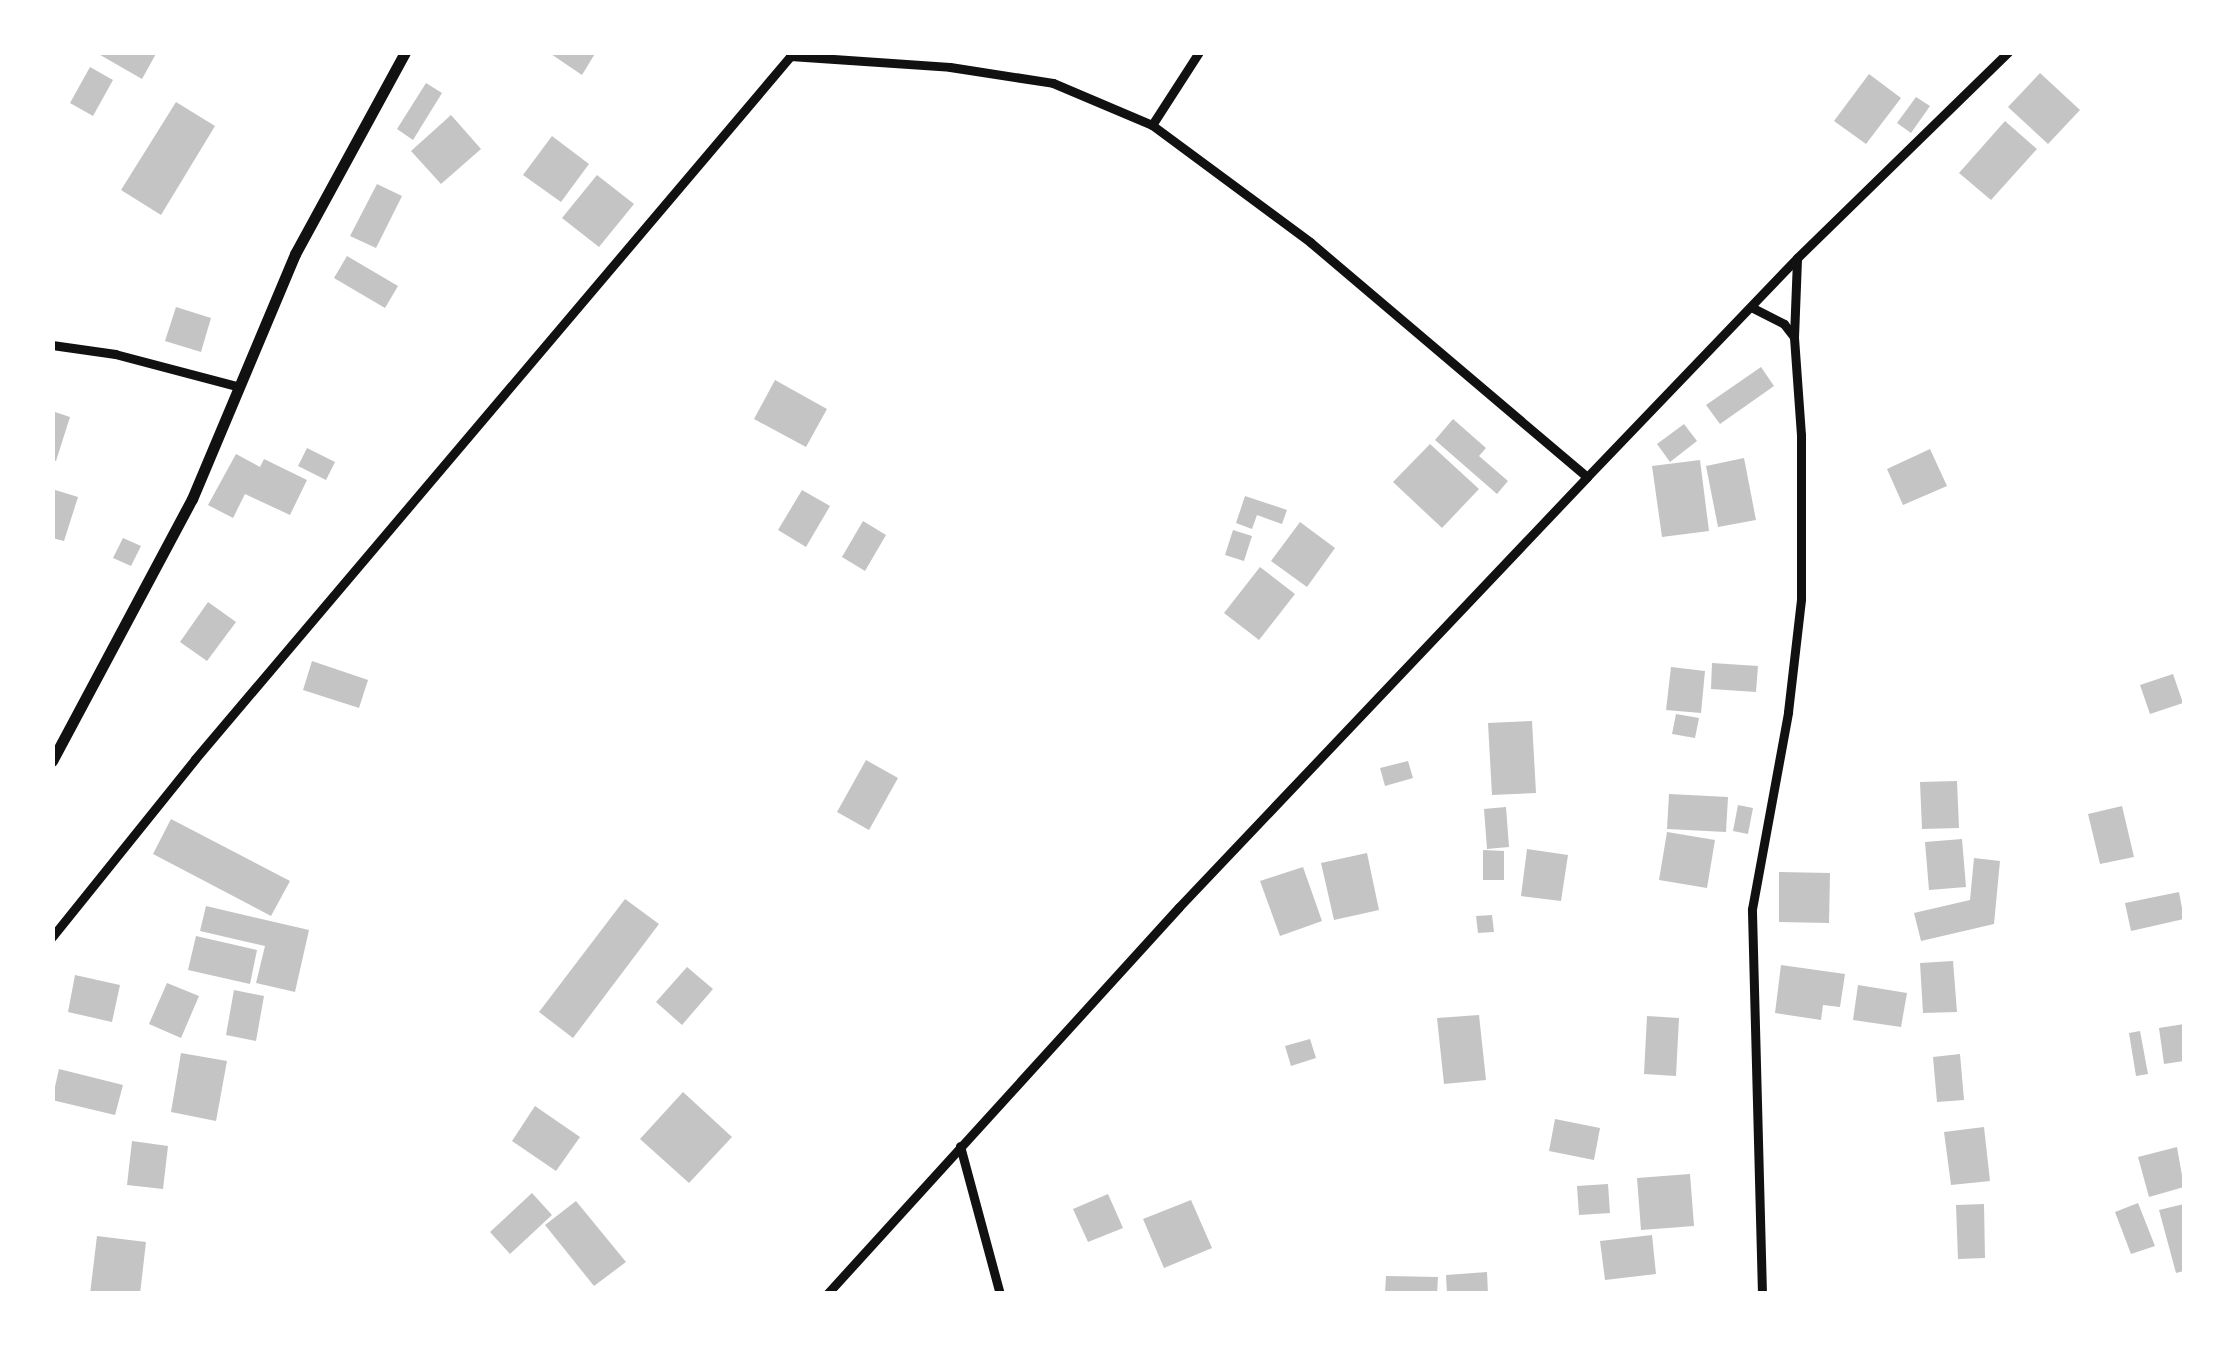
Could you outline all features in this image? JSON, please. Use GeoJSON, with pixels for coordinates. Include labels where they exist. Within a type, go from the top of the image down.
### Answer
{"type":"FeatureCollection","features":[{"type":"Feature","properties":{"kind":"street"},"geometry":{"type":"LineString","coordinates":[[52,762],[192,499],[295,254],[406,52]]}},
{"type":"Feature","properties":{"kind":"street"},"geometry":{"type":"LineString","coordinates":[[1152,125],[1199,52]]}},
{"type":"Feature","properties":{"kind":"street"},"geometry":{"type":"LineString","coordinates":[[827,1294],[1178,907],[1797,258],[2008,52]]}},
{"type":"Feature","properties":{"kind":"street"},"geometry":{"type":"LineString","coordinates":[[52,937],[195,758],[792,54],[950,67],[1054,83],[1152,125],[1310,242],[1587,477]]}},
{"type":"Feature","properties":{"kind":"street"},"geometry":{"type":"LineString","coordinates":[[1762,1294],[1752,909],[1788,712],[1801,600],[1802,469],[1794,337],[1797,258]]}},
{"type":"Feature","properties":{"kind":"street"},"geometry":{"type":"LineString","coordinates":[[1751,307],[1784,324],[1794,337]]}},
{"type":"Feature","properties":{"kind":"street"},"geometry":{"type":"LineString","coordinates":[[52,345],[115,354],[240,387]]}},
{"type":"Feature","properties":{"kind":"street"},"geometry":{"type":"LineString","coordinates":[[960,1146],[1000,1294]]}},
{"type":"Feature","properties":{"kind":"building"},"geometry":{"type":"Polygon","coordinates":[[[95,52],[157,52],[142,79],[95,52]]]}},
{"type":"Feature","properties":{"kind":"building"},"geometry":{"type":"Polygon","coordinates":[[[548,52],[596,52],[582,75],[548,52]]]}},
{"type":"Feature","properties":{"kind":"building"},"geometry":{"type":"Polygon","coordinates":[[[90,67],[113,80],[93,116],[70,103],[90,67]]]}},
{"type":"Feature","properties":{"kind":"building"},"geometry":{"type":"Polygon","coordinates":[[[2040,73],[2080,110],[2048,144],[2008,107],[2040,73]]]}},
{"type":"Feature","properties":{"kind":"building"},"geometry":{"type":"Polygon","coordinates":[[[1869,74],[1901,98],[1866,144],[1834,121],[1869,74]]]}},
{"type":"Feature","properties":{"kind":"building"},"geometry":{"type":"Polygon","coordinates":[[[426,83],[442,93],[413,140],[397,129],[426,83]]]}},
{"type":"Feature","properties":{"kind":"building"},"geometry":{"type":"Polygon","coordinates":[[[1916,97],[1930,106],[1911,133],[1897,123],[1916,97]]]}},
{"type":"Feature","properties":{"kind":"building"},"geometry":{"type":"Polygon","coordinates":[[[176,102],[215,126],[161,215],[121,190],[176,102]]]}},
{"type":"Feature","properties":{"kind":"building"},"geometry":{"type":"Polygon","coordinates":[[[451,115],[481,149],[441,184],[411,151],[451,115]]]}},
{"type":"Feature","properties":{"kind":"building"},"geometry":{"type":"Polygon","coordinates":[[[2005,121],[2037,149],[1991,200],[1959,173],[2005,121]]]}},
{"type":"Feature","properties":{"kind":"building"},"geometry":{"type":"Polygon","coordinates":[[[552,136],[589,164],[561,202],[523,175],[552,136]]]}},
{"type":"Feature","properties":{"kind":"building"},"geometry":{"type":"Polygon","coordinates":[[[597,175],[634,204],[599,247],[562,218],[597,175]]]}},
{"type":"Feature","properties":{"kind":"building"},"geometry":{"type":"Polygon","coordinates":[[[377,184],[402,196],[376,248],[350,236],[377,184]]]}},
{"type":"Feature","properties":{"kind":"building"},"geometry":{"type":"Polygon","coordinates":[[[347,256],[398,286],[385,308],[334,278],[347,256]]]}},
{"type":"Feature","properties":{"kind":"building"},"geometry":{"type":"Polygon","coordinates":[[[176,307],[211,318],[201,352],[165,341],[176,307]]]}},
{"type":"Feature","properties":{"kind":"building"},"geometry":{"type":"Polygon","coordinates":[[[1761,367],[1774,386],[1720,424],[1706,405],[1761,367]]]}},
{"type":"Feature","properties":{"kind":"building"},"geometry":{"type":"Polygon","coordinates":[[[775,380],[827,409],[806,447],[754,419],[775,380]]]}},
{"type":"Feature","properties":{"kind":"building"},"geometry":{"type":"Polygon","coordinates":[[[52,411],[70,417],[56,461],[52,460],[52,411]]]}},
{"type":"Feature","properties":{"kind":"building"},"geometry":{"type":"Polygon","coordinates":[[[1453,419],[1486,448],[1479,456],[1508,481],[1497,494],[1435,440],[1453,419]]]}},
{"type":"Feature","properties":{"kind":"building"},"geometry":{"type":"Polygon","coordinates":[[[1684,424],[1697,441],[1670,462],[1657,444],[1684,424]]]}},
{"type":"Feature","properties":{"kind":"building"},"geometry":{"type":"Polygon","coordinates":[[[1430,444],[1479,489],[1442,528],[1393,482],[1430,444]]]}},
{"type":"Feature","properties":{"kind":"building"},"geometry":{"type":"Polygon","coordinates":[[[307,448],[335,462],[326,480],[298,466],[307,448]]]}},
{"type":"Feature","properties":{"kind":"building"},"geometry":{"type":"Polygon","coordinates":[[[1930,449],[1947,486],[1903,505],[1887,469],[1930,449]]]}},
{"type":"Feature","properties":{"kind":"building"},"geometry":{"type":"Polygon","coordinates":[[[236,454],[260,467],[264,459],[307,480],[290,515],[245,494],[233,518],[208,505],[236,454]]]}},
{"type":"Feature","properties":{"kind":"building"},"geometry":{"type":"Polygon","coordinates":[[[1744,458],[1756,520],[1718,527],[1706,466],[1744,458]]]}},
{"type":"Feature","properties":{"kind":"building"},"geometry":{"type":"Polygon","coordinates":[[[1700,460],[1709,531],[1662,537],[1652,466],[1700,460]]]}},
{"type":"Feature","properties":{"kind":"building"},"geometry":{"type":"Polygon","coordinates":[[[52,489],[78,497],[64,541],[52,538],[52,489]]]}},
{"type":"Feature","properties":{"kind":"building"},"geometry":{"type":"Polygon","coordinates":[[[802,490],[830,506],[806,547],[778,530],[802,490]]]}},
{"type":"Feature","properties":{"kind":"building"},"geometry":{"type":"Polygon","coordinates":[[[1245,496],[1287,510],[1282,524],[1257,515],[1252,529],[1236,523],[1245,496]]]}},
{"type":"Feature","properties":{"kind":"building"},"geometry":{"type":"Polygon","coordinates":[[[863,521],[886,535],[865,571],[842,557],[863,521]]]}},
{"type":"Feature","properties":{"kind":"building"},"geometry":{"type":"Polygon","coordinates":[[[1300,522],[1335,548],[1307,587],[1271,561],[1300,522]]]}},
{"type":"Feature","properties":{"kind":"building"},"geometry":{"type":"Polygon","coordinates":[[[1233,530],[1252,536],[1244,561],[1225,555],[1233,530]]]}},
{"type":"Feature","properties":{"kind":"building"},"geometry":{"type":"Polygon","coordinates":[[[123,538],[141,546],[131,566],[113,558],[123,538]]]}},
{"type":"Feature","properties":{"kind":"building"},"geometry":{"type":"Polygon","coordinates":[[[1260,567],[1295,594],[1259,640],[1224,613],[1260,567]]]}},
{"type":"Feature","properties":{"kind":"building"},"geometry":{"type":"Polygon","coordinates":[[[208,602],[236,622],[207,661],[180,642],[208,602]]]}},
{"type":"Feature","properties":{"kind":"building"},"geometry":{"type":"Polygon","coordinates":[[[312,661],[368,680],[359,708],[303,690],[312,661]]]}},
{"type":"Feature","properties":{"kind":"building"},"geometry":{"type":"Polygon","coordinates":[[[1712,663],[1758,666],[1756,692],[1711,689],[1712,663]]]}},
{"type":"Feature","properties":{"kind":"building"},"geometry":{"type":"Polygon","coordinates":[[[1671,667],[1705,671],[1701,713],[1666,710],[1671,667]]]}},
{"type":"Feature","properties":{"kind":"building"},"geometry":{"type":"Polygon","coordinates":[[[2173,674],[2183,703],[2150,714],[2140,685],[2173,674]]]}},
{"type":"Feature","properties":{"kind":"building"},"geometry":{"type":"Polygon","coordinates":[[[1676,714],[1699,718],[1695,738],[1672,734],[1676,714]]]}},
{"type":"Feature","properties":{"kind":"building"},"geometry":{"type":"Polygon","coordinates":[[[1532,721],[1536,793],[1492,795],[1488,723],[1532,721]]]}},
{"type":"Feature","properties":{"kind":"building"},"geometry":{"type":"Polygon","coordinates":[[[866,760],[898,778],[869,830],[837,812],[866,760]]]}},
{"type":"Feature","properties":{"kind":"building"},"geometry":{"type":"Polygon","coordinates":[[[1408,761],[1413,778],[1385,786],[1380,768],[1408,761]]]}},
{"type":"Feature","properties":{"kind":"building"},"geometry":{"type":"Polygon","coordinates":[[[1957,781],[1959,828],[1922,829],[1920,782],[1957,781]]]}},
{"type":"Feature","properties":{"kind":"building"},"geometry":{"type":"Polygon","coordinates":[[[1669,794],[1728,797],[1726,832],[1667,829],[1669,794]]]}},
{"type":"Feature","properties":{"kind":"building"},"geometry":{"type":"Polygon","coordinates":[[[1738,805],[1753,808],[1748,834],[1733,831],[1738,805]]]}},
{"type":"Feature","properties":{"kind":"building"},"geometry":{"type":"Polygon","coordinates":[[[2122,806],[2134,857],[2100,864],[2088,814],[2122,806]]]}},
{"type":"Feature","properties":{"kind":"building"},"geometry":{"type":"Polygon","coordinates":[[[1506,807],[1509,847],[1487,849],[1484,809],[1506,807]]]}},
{"type":"Feature","properties":{"kind":"building"},"geometry":{"type":"Polygon","coordinates":[[[171,819],[290,881],[271,916],[153,854],[171,819]]]}},
{"type":"Feature","properties":{"kind":"building"},"geometry":{"type":"Polygon","coordinates":[[[1667,832],[1715,840],[1707,888],[1659,880],[1667,832]]]}},
{"type":"Feature","properties":{"kind":"building"},"geometry":{"type":"Polygon","coordinates":[[[1962,839],[1966,887],[1929,890],[1925,842],[1962,839]]]}},
{"type":"Feature","properties":{"kind":"building"},"geometry":{"type":"Polygon","coordinates":[[[1527,849],[1568,855],[1561,901],[1521,896],[1527,849]]]}},
{"type":"Feature","properties":{"kind":"building"},"geometry":{"type":"Polygon","coordinates":[[[1483,850],[1504,851],[1504,880],[1483,880],[1483,850]]]}},
{"type":"Feature","properties":{"kind":"building"},"geometry":{"type":"Polygon","coordinates":[[[1367,853],[1379,910],[1334,920],[1321,863],[1367,853]]]}},
{"type":"Feature","properties":{"kind":"building"},"geometry":{"type":"Polygon","coordinates":[[[1974,858],[2000,861],[1994,924],[1921,941],[1914,913],[1970,900],[1974,858]]]}},
{"type":"Feature","properties":{"kind":"building"},"geometry":{"type":"Polygon","coordinates":[[[1303,867],[1322,921],[1280,936],[1260,881],[1303,867]]]}},
{"type":"Feature","properties":{"kind":"building"},"geometry":{"type":"Polygon","coordinates":[[[1779,872],[1830,873],[1829,923],[1779,922],[1779,872]]]}},
{"type":"Feature","properties":{"kind":"building"},"geometry":{"type":"Polygon","coordinates":[[[2179,892],[2184,919],[2131,931],[2125,903],[2179,892]]]}},
{"type":"Feature","properties":{"kind":"building"},"geometry":{"type":"Polygon","coordinates":[[[625,899],[659,924],[573,1038],[539,1012],[625,899]]]}},
{"type":"Feature","properties":{"kind":"building"},"geometry":{"type":"Polygon","coordinates":[[[206,906],[309,930],[295,992],[256,983],[265,946],[200,931],[206,906]]]}},
{"type":"Feature","properties":{"kind":"building"},"geometry":{"type":"Polygon","coordinates":[[[1492,915],[1494,932],[1478,933],[1476,916],[1492,915]]]}},
{"type":"Feature","properties":{"kind":"building"},"geometry":{"type":"Polygon","coordinates":[[[196,936],[257,950],[250,984],[188,970],[196,936]]]}},
{"type":"Feature","properties":{"kind":"building"},"geometry":{"type":"Polygon","coordinates":[[[1953,961],[1957,1012],[1923,1013],[1920,963],[1953,961]]]}},
{"type":"Feature","properties":{"kind":"building"},"geometry":{"type":"Polygon","coordinates":[[[1781,965],[1845,974],[1840,1007],[1823,1005],[1821,1020],[1775,1013],[1781,965]]]}},
{"type":"Feature","properties":{"kind":"building"},"geometry":{"type":"Polygon","coordinates":[[[687,967],[713,989],[682,1025],[656,1002],[687,967]]]}},
{"type":"Feature","properties":{"kind":"building"},"geometry":{"type":"Polygon","coordinates":[[[75,975],[120,985],[112,1022],[68,1012],[75,975]]]}},
{"type":"Feature","properties":{"kind":"building"},"geometry":{"type":"Polygon","coordinates":[[[167,983],[199,996],[181,1038],[149,1024],[167,983]]]}},
{"type":"Feature","properties":{"kind":"building"},"geometry":{"type":"Polygon","coordinates":[[[1858,985],[1907,993],[1901,1027],[1853,1020],[1858,985]]]}},
{"type":"Feature","properties":{"kind":"building"},"geometry":{"type":"Polygon","coordinates":[[[234,990],[264,996],[256,1041],[226,1035],[234,990]]]}},
{"type":"Feature","properties":{"kind":"building"},"geometry":{"type":"Polygon","coordinates":[[[1479,1015],[1486,1080],[1444,1084],[1437,1018],[1479,1015]]]}},
{"type":"Feature","properties":{"kind":"building"},"geometry":{"type":"Polygon","coordinates":[[[1647,1016],[1679,1018],[1676,1076],[1644,1074],[1647,1016]]]}},
{"type":"Feature","properties":{"kind":"building"},"geometry":{"type":"Polygon","coordinates":[[[2184,1024],[2184,1061],[2164,1064],[2159,1028],[2184,1024]]]}},
{"type":"Feature","properties":{"kind":"building"},"geometry":{"type":"Polygon","coordinates":[[[2140,1031],[2148,1074],[2136,1076],[2129,1033],[2140,1031]]]}},
{"type":"Feature","properties":{"kind":"building"},"geometry":{"type":"Polygon","coordinates":[[[1310,1039],[1316,1058],[1291,1066],[1285,1046],[1310,1039]]]}},
{"type":"Feature","properties":{"kind":"building"},"geometry":{"type":"Polygon","coordinates":[[[181,1053],[227,1061],[216,1121],[171,1112],[181,1053]]]}},
{"type":"Feature","properties":{"kind":"building"},"geometry":{"type":"Polygon","coordinates":[[[1960,1054],[1964,1100],[1937,1102],[1933,1057],[1960,1054]]]}},
{"type":"Feature","properties":{"kind":"building"},"geometry":{"type":"Polygon","coordinates":[[[59,1069],[123,1085],[115,1115],[52,1100],[59,1069]]]}},
{"type":"Feature","properties":{"kind":"building"},"geometry":{"type":"Polygon","coordinates":[[[683,1092],[732,1137],[689,1183],[640,1139],[683,1092]]]}},
{"type":"Feature","properties":{"kind":"building"},"geometry":{"type":"Polygon","coordinates":[[[535,1106],[580,1137],[556,1171],[512,1141],[535,1106]]]}},
{"type":"Feature","properties":{"kind":"building"},"geometry":{"type":"Polygon","coordinates":[[[1555,1119],[1600,1128],[1594,1160],[1549,1151],[1555,1119]]]}},
{"type":"Feature","properties":{"kind":"building"},"geometry":{"type":"Polygon","coordinates":[[[1984,1127],[1990,1181],[1951,1185],[1944,1132],[1984,1127]]]}},
{"type":"Feature","properties":{"kind":"building"},"geometry":{"type":"Polygon","coordinates":[[[132,1141],[168,1146],[163,1189],[127,1185],[132,1141]]]}},
{"type":"Feature","properties":{"kind":"building"},"geometry":{"type":"Polygon","coordinates":[[[2177,1147],[2184,1187],[2149,1197],[2138,1157],[2177,1147]]]}},
{"type":"Feature","properties":{"kind":"building"},"geometry":{"type":"Polygon","coordinates":[[[1690,1174],[1694,1226],[1641,1230],[1637,1178],[1690,1174]]]}},
{"type":"Feature","properties":{"kind":"building"},"geometry":{"type":"Polygon","coordinates":[[[1608,1184],[1610,1213],[1579,1215],[1577,1186],[1608,1184]]]}},
{"type":"Feature","properties":{"kind":"building"},"geometry":{"type":"Polygon","coordinates":[[[532,1193],[552,1215],[510,1254],[490,1232],[532,1193]]]}},
{"type":"Feature","properties":{"kind":"building"},"geometry":{"type":"Polygon","coordinates":[[[1108,1194],[1123,1228],[1088,1242],[1073,1209],[1108,1194]]]}},
{"type":"Feature","properties":{"kind":"building"},"geometry":{"type":"Polygon","coordinates":[[[1191,1200],[1212,1248],[1164,1268],[1143,1219],[1191,1200]]]}},
{"type":"Feature","properties":{"kind":"building"},"geometry":{"type":"Polygon","coordinates":[[[576,1201],[626,1262],[594,1286],[545,1225],[576,1201]]]}},
{"type":"Feature","properties":{"kind":"building"},"geometry":{"type":"Polygon","coordinates":[[[2138,1203],[2155,1246],[2131,1254],[2115,1212],[2138,1203]]]}},
{"type":"Feature","properties":{"kind":"building"},"geometry":{"type":"Polygon","coordinates":[[[1984,1204],[1985,1258],[1958,1259],[1956,1205],[1984,1204]]]}},
{"type":"Feature","properties":{"kind":"building"},"geometry":{"type":"Polygon","coordinates":[[[2184,1204],[2184,1271],[2176,1273],[2159,1210],[2184,1204]]]}},
{"type":"Feature","properties":{"kind":"building"},"geometry":{"type":"Polygon","coordinates":[[[1652,1235],[1656,1274],[1605,1280],[1600,1241],[1652,1235]]]}},
{"type":"Feature","properties":{"kind":"building"},"geometry":{"type":"Polygon","coordinates":[[[97,1236],[146,1242],[140,1294],[90,1294],[97,1236]]]}},
{"type":"Feature","properties":{"kind":"building"},"geometry":{"type":"Polygon","coordinates":[[[1487,1272],[1488,1294],[1447,1294],[1446,1275],[1487,1272]]]}},
{"type":"Feature","properties":{"kind":"building"},"geometry":{"type":"Polygon","coordinates":[[[1386,1276],[1438,1277],[1437,1294],[1385,1294],[1386,1276]]]}}]}
